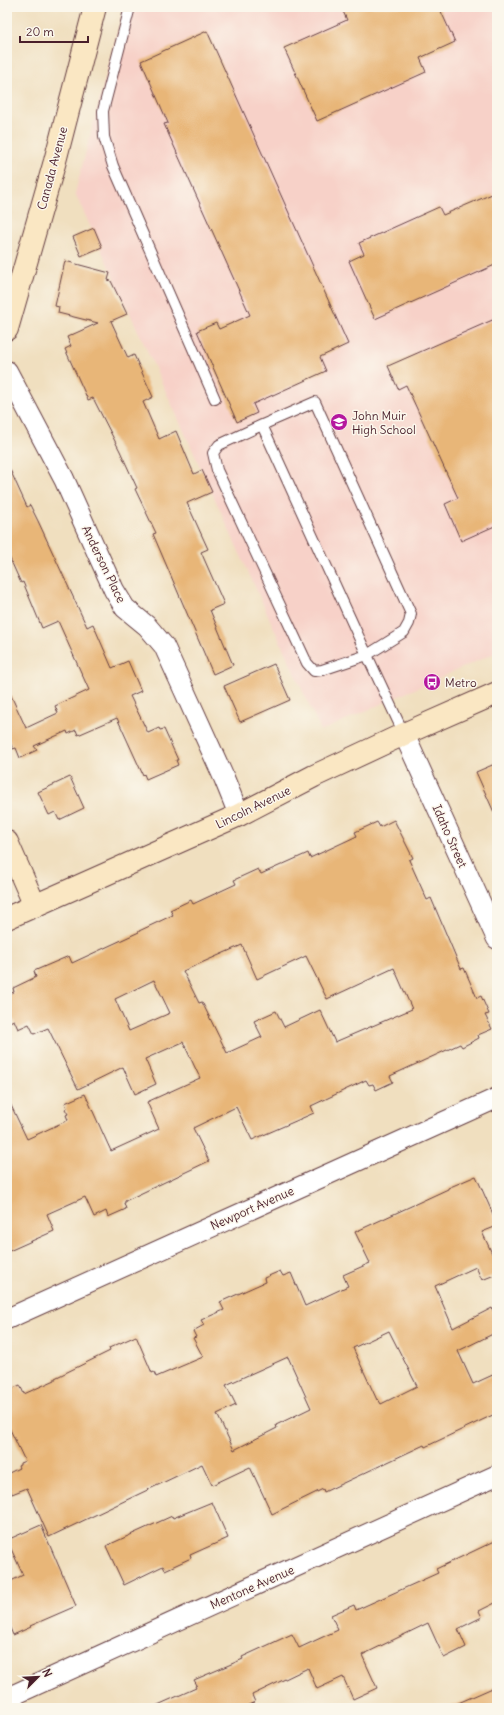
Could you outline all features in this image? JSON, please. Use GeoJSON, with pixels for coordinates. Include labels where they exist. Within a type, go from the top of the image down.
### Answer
{"type":"FeatureCollection","features":[{"type":"Feature","properties":{"kind":"main road","name":"Canada Avenue"},"geometry":{"type":"LineString","coordinates":[[7,329],[55,161],[95,7]]}},
{"type":"Feature","properties":{"kind":"main road","name":"Lincoln Avenue"},"geometry":{"type":"LineString","coordinates":[[7,918],[239,815],[314,776],[497,693]]}},
{"type":"Feature","properties":{"kind":"main road"},"geometry":{"type":"LineString","coordinates":[[7,842],[35,906]]}},
{"type":"Feature","properties":{"kind":"street","name":"Anderson Place"},"geometry":{"type":"LineString","coordinates":[[7,370],[64,479],[114,590],[125,608],[147,626],[164,646],[224,778],[239,815]]}},
{"type":"Feature","properties":{"kind":"street","name":"Idaho Street"},"geometry":{"type":"LineString","coordinates":[[404,734],[497,939]]}},
{"type":"Feature","properties":{"kind":"street","name":"Newport Avenue"},"geometry":{"type":"LineString","coordinates":[[7,1319],[497,1098]]}},
{"type":"Feature","properties":{"kind":"street","name":"Mentone Avenue"},"geometry":{"type":"LineString","coordinates":[[7,1698],[497,1476]]}},
{"type":"Feature","properties":{"kind":"lane"},"geometry":{"type":"LineString","coordinates":[[130,7],[103,111],[104,137],[113,166],[215,399]]}},
{"type":"Feature","properties":{"kind":"lane"},"geometry":{"type":"LineString","coordinates":[[315,402],[411,614],[409,623],[404,632],[367,655],[322,670],[314,671],[307,663],[217,470],[213,453],[219,445],[262,425],[315,402]]}},
{"type":"Feature","properties":{"kind":"lane"},"geometry":{"type":"LineString","coordinates":[[262,425],[404,734]]}},
{"type":"Feature","properties":{"kind":"shaded area","name":"John Muir High School"},"geometry":{"type":"Polygon","coordinates":[[[124,7],[497,7],[497,652],[321,731],[75,193],[124,7]]]}},
{"type":"Feature","properties":{"kind":"building"},"geometry":{"type":"Polygon","coordinates":[[[341,7],[439,7],[455,42],[420,58],[426,72],[317,121],[284,48],[347,20],[341,7]]]}},
{"type":"Feature","properties":{"kind":"building"},"geometry":{"type":"Polygon","coordinates":[[[207,31],[348,344],[320,357],[326,371],[253,404],[257,413],[237,422],[197,331],[216,323],[219,329],[250,315],[164,124],[168,123],[141,61],[207,31]]]}},
{"type":"Feature","properties":{"kind":"building"},"geometry":{"type":"Polygon","coordinates":[[[492,194],[497,205],[497,264],[375,319],[349,261],[364,254],[359,243],[439,207],[443,215],[492,194]]]}},
{"type":"Feature","properties":{"kind":"building"},"geometry":{"type":"Polygon","coordinates":[[[94,228],[102,247],[81,256],[73,237],[94,228]]]}},
{"type":"Feature","properties":{"kind":"building"},"geometry":{"type":"Polygon","coordinates":[[[65,261],[110,273],[108,280],[111,281],[127,314],[111,321],[128,358],[134,355],[153,397],[143,402],[159,439],[176,431],[194,474],[202,470],[212,492],[187,503],[208,549],[201,552],[224,604],[210,610],[233,665],[213,674],[153,534],[156,533],[135,489],[137,488],[93,398],[88,400],[65,349],[71,346],[67,337],[98,323],[58,313],[59,307],[55,306],[65,261]]]}},
{"type":"Feature","properties":{"kind":"building"},"geometry":{"type":"Polygon","coordinates":[[[497,318],[497,525],[461,541],[445,504],[458,498],[406,385],[398,389],[388,366],[497,318]]]}},
{"type":"Feature","properties":{"kind":"building"},"geometry":{"type":"Polygon","coordinates":[[[7,463],[27,507],[30,505],[38,521],[87,627],[93,624],[112,668],[128,661],[141,691],[130,696],[148,733],[159,728],[160,730],[164,729],[178,760],[176,760],[178,765],[146,779],[117,718],[78,735],[76,730],[68,734],[67,731],[34,746],[37,750],[20,758],[16,748],[13,749],[7,736],[7,687],[26,728],[58,713],[55,706],[89,690],[58,621],[42,628],[23,582],[21,583],[7,552],[7,463]]]}},
{"type":"Feature","properties":{"kind":"building"},"geometry":{"type":"Polygon","coordinates":[[[274,664],[290,700],[240,722],[224,686],[274,664]]]}},
{"type":"Feature","properties":{"kind":"building"},"geometry":{"type":"Polygon","coordinates":[[[497,763],[497,819],[476,772],[497,763]]]}},
{"type":"Feature","properties":{"kind":"building"},"geometry":{"type":"Polygon","coordinates":[[[70,777],[84,808],[59,820],[55,812],[49,815],[38,792],[70,777]]]}},
{"type":"Feature","properties":{"kind":"building"},"geometry":{"type":"Polygon","coordinates":[[[394,820],[413,858],[409,860],[427,900],[431,898],[461,969],[464,968],[477,998],[481,996],[489,1014],[485,1015],[492,1029],[478,1035],[479,1038],[462,1047],[460,1044],[390,1076],[393,1082],[376,1090],[373,1084],[369,1085],[366,1080],[311,1106],[314,1113],[252,1140],[236,1107],[193,1128],[209,1161],[125,1201],[124,1203],[126,1209],[108,1217],[106,1211],[94,1217],[85,1197],[47,1214],[54,1231],[7,1252],[7,1097],[27,1139],[68,1120],[65,1103],[85,1094],[111,1151],[159,1129],[147,1102],[200,1078],[183,1042],[145,1059],[156,1084],[135,1094],[123,1067],[78,1089],[48,1028],[34,1034],[29,1024],[18,1029],[14,1020],[7,1023],[7,995],[14,992],[13,988],[36,977],[34,971],[69,956],[72,963],[173,915],[170,910],[191,900],[193,904],[236,884],[234,880],[258,869],[261,874],[308,853],[310,858],[357,836],[355,832],[377,822],[380,827],[394,820]],[[242,945],[183,971],[199,1003],[202,1002],[227,1053],[262,1037],[254,1021],[276,1011],[284,1027],[320,1010],[335,1042],[412,1009],[394,968],[327,999],[306,956],[257,979],[242,945]],[[154,980],[115,999],[129,1031],[170,1013],[154,980]]]}},
{"type":"Feature","properties":{"kind":"building"},"geometry":{"type":"Polygon","coordinates":[[[476,1176],[497,1223],[497,1226],[482,1232],[497,1264],[497,1274],[482,1280],[476,1267],[435,1286],[453,1328],[492,1308],[497,1319],[497,1332],[458,1351],[473,1384],[497,1373],[497,1413],[425,1447],[424,1445],[324,1492],[323,1489],[272,1514],[250,1467],[212,1485],[202,1464],[49,1537],[27,1488],[12,1494],[7,1482],[7,1474],[19,1468],[18,1466],[20,1463],[25,1461],[7,1423],[7,1391],[20,1385],[24,1394],[55,1380],[55,1378],[110,1351],[109,1348],[136,1336],[152,1373],[154,1372],[156,1377],[203,1357],[193,1338],[196,1337],[193,1331],[204,1325],[201,1320],[224,1310],[220,1302],[265,1282],[264,1278],[280,1271],[283,1276],[291,1273],[305,1306],[348,1286],[343,1275],[370,1263],[355,1232],[476,1176]],[[389,1331],[353,1348],[377,1400],[378,1399],[381,1404],[417,1386],[389,1331]],[[288,1357],[226,1385],[236,1405],[217,1414],[234,1450],[277,1428],[276,1425],[311,1408],[288,1357]]]}},
{"type":"Feature","properties":{"kind":"building"},"geometry":{"type":"Polygon","coordinates":[[[212,1502],[228,1538],[190,1555],[191,1558],[165,1570],[163,1566],[124,1585],[106,1546],[172,1516],[173,1518],[212,1502]]]}},
{"type":"Feature","properties":{"kind":"building"},"geometry":{"type":"Polygon","coordinates":[[[41,1525],[76,1606],[13,1635],[7,1621],[7,1583],[23,1575],[7,1540],[41,1525]]]}},
{"type":"Feature","properties":{"kind":"building"},"geometry":{"type":"Polygon","coordinates":[[[497,1540],[497,1602],[479,1611],[482,1617],[458,1629],[466,1647],[444,1658],[428,1623],[362,1655],[377,1688],[353,1699],[343,1677],[317,1689],[308,1668],[252,1695],[255,1702],[242,1708],[151,1708],[196,1688],[195,1686],[197,1685],[194,1680],[243,1659],[242,1657],[292,1634],[299,1648],[338,1630],[331,1615],[354,1605],[356,1610],[438,1573],[436,1569],[497,1540]]]}},
{"type":"Feature","properties":{"kind":"building"},"geometry":{"type":"Polygon","coordinates":[[[497,1686],[497,1708],[447,1708],[497,1686]]]}},
{"type":"Feature","properties":{"kind":"place","name":"John Muir High School"},"geometry":{"type":"Point","coordinates":[339,422]}},
{"type":"Feature","properties":{"kind":"place","name":"Metro"},"geometry":{"type":"Point","coordinates":[432,682]}}]}
